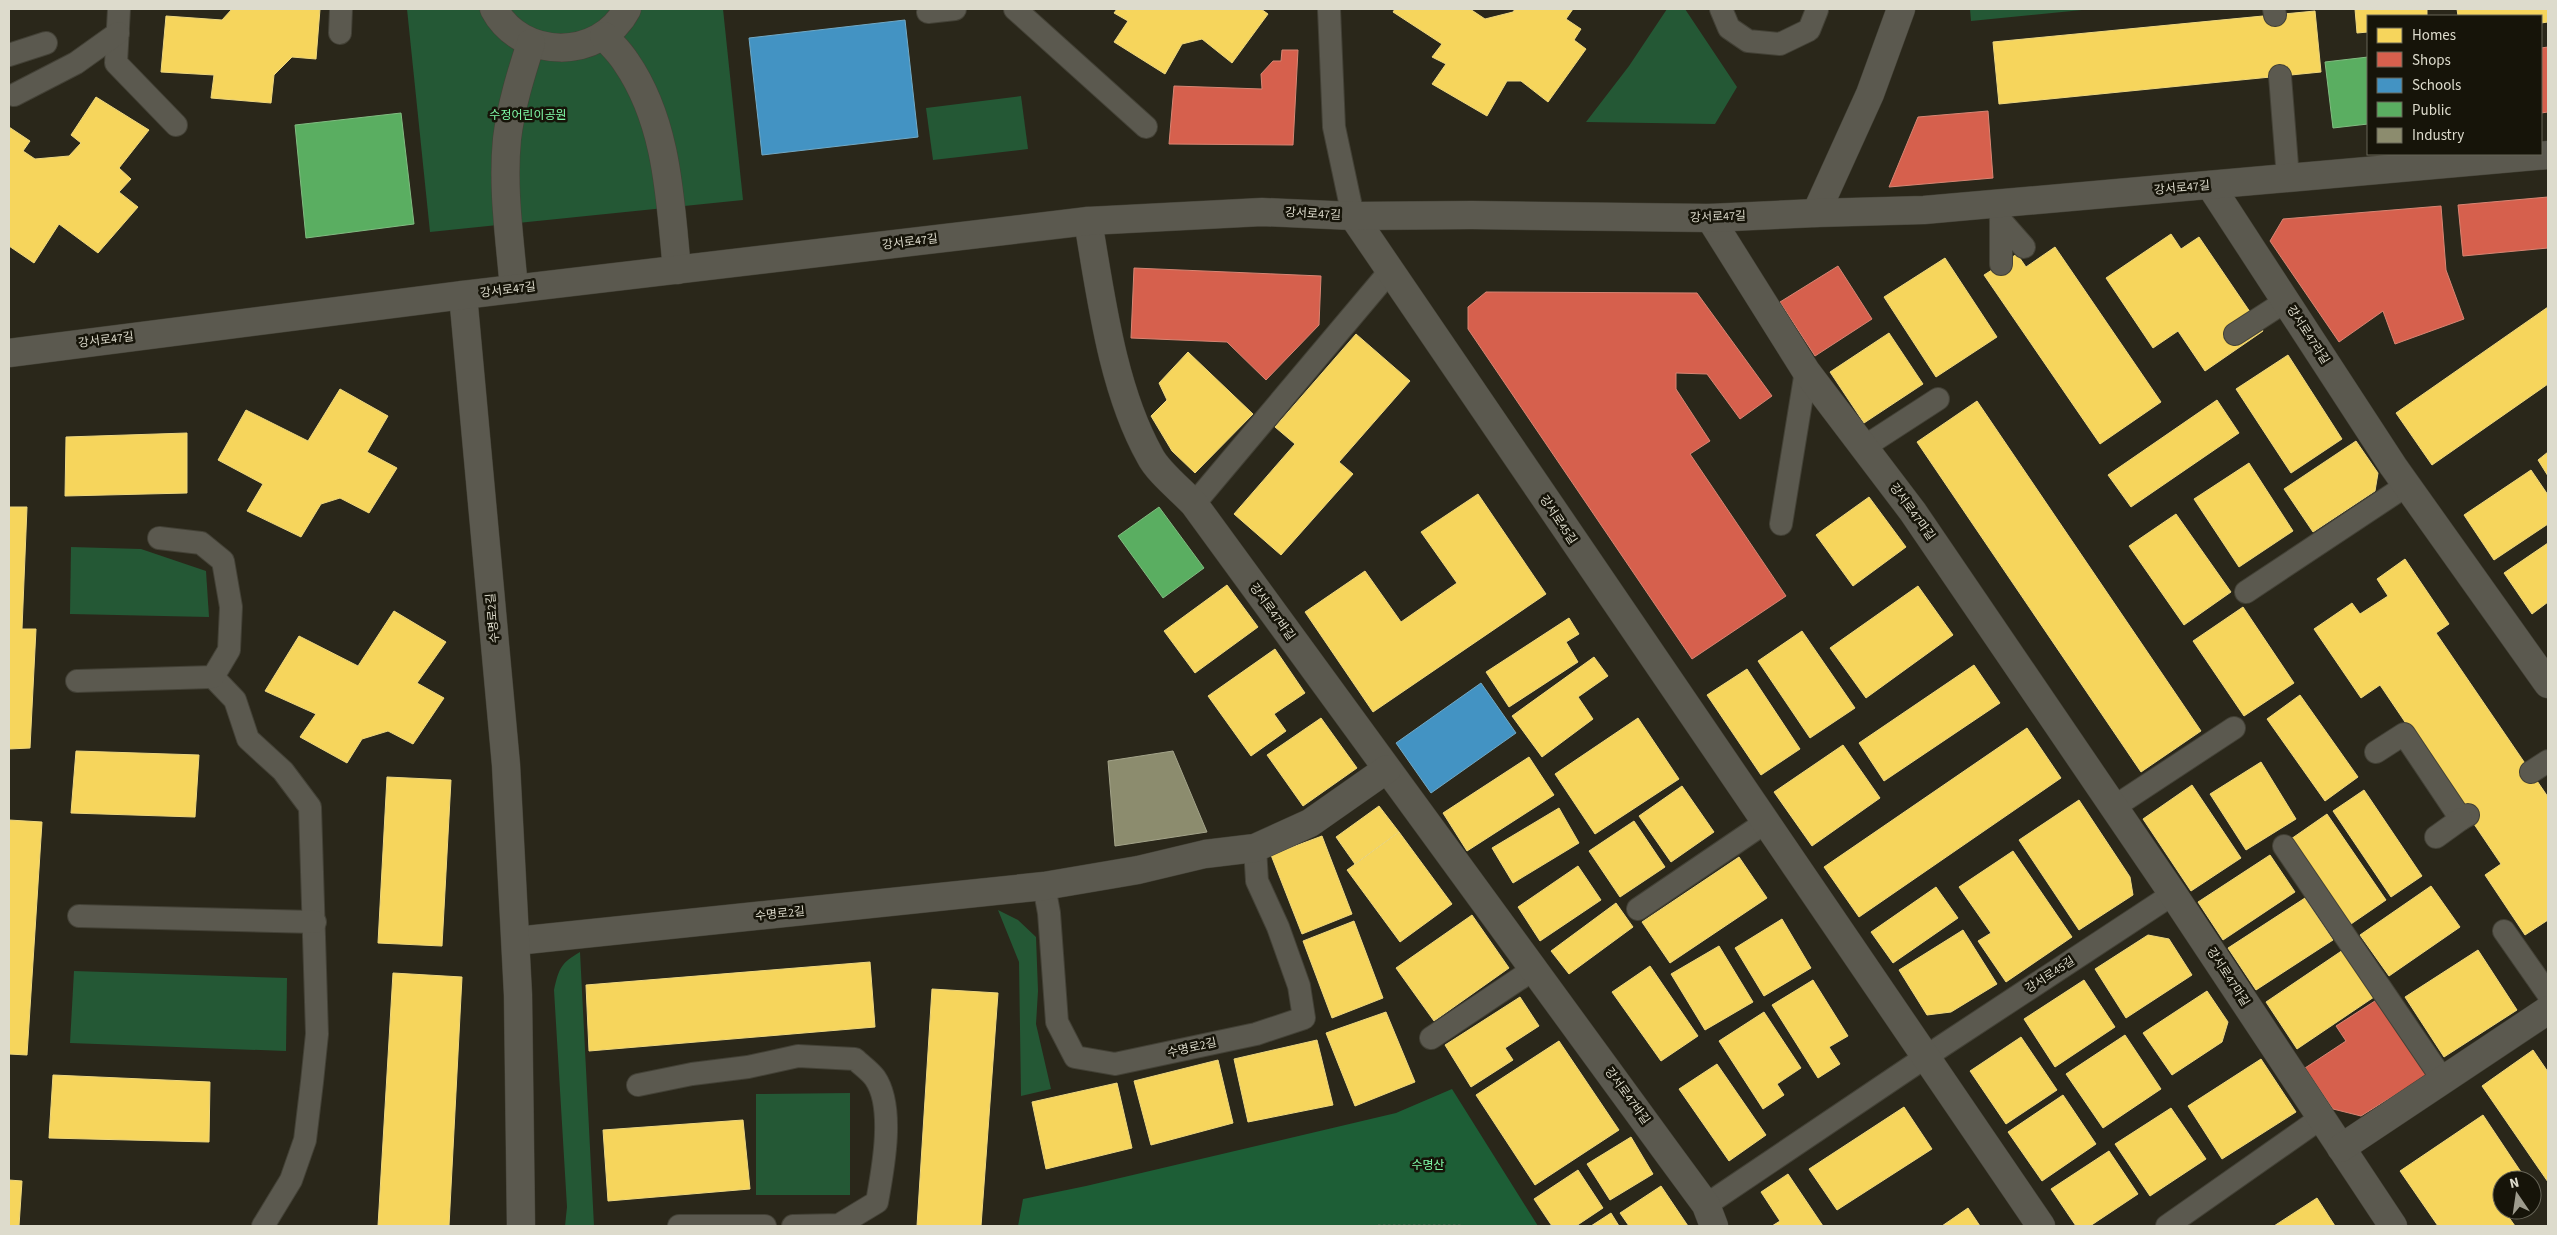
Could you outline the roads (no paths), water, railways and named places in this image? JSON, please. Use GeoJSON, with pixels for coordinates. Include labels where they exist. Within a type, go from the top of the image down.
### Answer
{"type":"FeatureCollection","features":[{"type":"Feature","properties":{"kind":"street"},"geometry":{"type":"LineString","coordinates":[[494,9],[510,30],[532,43],[556,49],[580,46],[604,36],[623,18],[627,9]]}},
{"type":"Feature","properties":{"kind":"street"},"geometry":{"type":"LineString","coordinates":[[1816,213],[1870,94],[1901,9]]}},
{"type":"Feature","properties":{"kind":"street"},"geometry":{"type":"LineString","coordinates":[[604,36],[626,62],[658,127],[666,161],[677,270]]}},
{"type":"Feature","properties":{"kind":"street"},"geometry":{"type":"LineString","coordinates":[[514,289],[507,198],[507,140],[516,92],[532,43]]}},
{"type":"Feature","properties":{"kind":"street","name":"강서로47길"},"geometry":{"type":"LineString","coordinates":[[9,353],[463,295],[1088,221],[1262,212],[1352,216],[1472,215],[1710,218],[1924,210],[2001,212],[2210,185],[2548,155]]}},
{"type":"Feature","properties":{"kind":"street","name":"강서로47라길"},"geometry":{"type":"LineString","coordinates":[[2210,185],[2407,484],[2547,681]]}},
{"type":"Feature","properties":{"kind":"street","name":"강서로45길"},"geometry":{"type":"LineString","coordinates":[[1352,216],[2041,1226]]}},
{"type":"Feature","properties":{"kind":"street","name":"강서로47마길"},"geometry":{"type":"LineString","coordinates":[[1710,218],[1806,372],[1913,512],[2173,894],[2393,1226]]}},
{"type":"Feature","properties":{"kind":"street","name":"강서로47바길"},"geometry":{"type":"LineString","coordinates":[[1088,221],[1102,303],[1129,408],[1150,458],[1194,504],[1534,969],[1710,1216]]}},
{"type":"Feature","properties":{"kind":"street","name":"수명로2길"},"geometry":{"type":"LineString","coordinates":[[463,295],[506,765],[516,940],[521,1226]]}},
{"type":"Feature","properties":{"kind":"street","name":"수명로2길"},"geometry":{"type":"LineString","coordinates":[[516,940],[1044,886],[1138,870],[1205,854],[1255,848],[1310,823],[1387,769]]}},
{"type":"Feature","properties":{"kind":"street"},"geometry":{"type":"LineString","coordinates":[[2341,1148],[2548,1010]]}},
{"type":"Feature","properties":{"kind":"lane"},"geometry":{"type":"LineString","coordinates":[[119,9],[116,63],[176,125]]}},
{"type":"Feature","properties":{"kind":"lane"},"geometry":{"type":"LineString","coordinates":[[340,33],[341,9]]}},
{"type":"Feature","properties":{"kind":"lane"},"geometry":{"type":"LineString","coordinates":[[928,12],[955,9]]}},
{"type":"Feature","properties":{"kind":"lane"},"geometry":{"type":"LineString","coordinates":[[1015,9],[1146,127]]}},
{"type":"Feature","properties":{"kind":"lane"},"geometry":{"type":"LineString","coordinates":[[1329,9],[1334,127],[1352,216]]}},
{"type":"Feature","properties":{"kind":"lane"},"geometry":{"type":"LineString","coordinates":[[1721,9],[1728,28],[1748,41],[1780,44],[1809,30],[1817,10]]}},
{"type":"Feature","properties":{"kind":"lane"},"geometry":{"type":"LineString","coordinates":[[14,95],[76,63],[118,33]]}},
{"type":"Feature","properties":{"kind":"lane"},"geometry":{"type":"LineString","coordinates":[[9,55],[46,43]]}},
{"type":"Feature","properties":{"kind":"lane"},"geometry":{"type":"LineString","coordinates":[[2280,76],[2288,178]]}},
{"type":"Feature","properties":{"kind":"lane"},"geometry":{"type":"LineString","coordinates":[[2001,212],[2024,247]]}},
{"type":"Feature","properties":{"kind":"lane"},"geometry":{"type":"LineString","coordinates":[[2001,212],[2002,264]]}},
{"type":"Feature","properties":{"kind":"lane"},"geometry":{"type":"LineString","coordinates":[[1194,504],[1390,271]]}},
{"type":"Feature","properties":{"kind":"lane"},"geometry":{"type":"LineString","coordinates":[[2235,334],[2286,301]]}},
{"type":"Feature","properties":{"kind":"lane"},"geometry":{"type":"LineString","coordinates":[[1781,524],[1806,372]]}},
{"type":"Feature","properties":{"kind":"lane"},"geometry":{"type":"LineString","coordinates":[[1864,448],[1938,399]]}},
{"type":"Feature","properties":{"kind":"lane"},"geometry":{"type":"LineString","coordinates":[[2246,592],[2407,484]]}},
{"type":"Feature","properties":{"kind":"lane"},"geometry":{"type":"LineString","coordinates":[[159,538],[201,543],[223,561],[231,607],[229,650],[213,677]]}},
{"type":"Feature","properties":{"kind":"lane"},"geometry":{"type":"LineString","coordinates":[[77,682],[213,677],[234,700],[248,739],[283,771],[310,807],[317,1034],[305,1140],[291,1180],[263,1226]]}},
{"type":"Feature","properties":{"kind":"lane"},"geometry":{"type":"LineString","coordinates":[[2114,807],[2234,728]]}},
{"type":"Feature","properties":{"kind":"lane"},"geometry":{"type":"LineString","coordinates":[[2376,752],[2404,734],[2465,817],[2436,837]]}},
{"type":"Feature","properties":{"kind":"lane"},"geometry":{"type":"LineString","coordinates":[[1638,908],[1766,822]]}},
{"type":"Feature","properties":{"kind":"lane"},"geometry":{"type":"LineString","coordinates":[[2284,846],[2443,1080]]}},
{"type":"Feature","properties":{"kind":"lane","name":"수명로2길"},"geometry":{"type":"LineString","coordinates":[[1044,886],[1050,921],[1057,1022],[1075,1057],[1115,1064],[1256,1034],[1304,1018],[1299,986],[1278,927],[1257,881],[1255,848]]}},
{"type":"Feature","properties":{"kind":"lane","name":"강서로45길"},"geometry":{"type":"LineString","coordinates":[[1710,1216],[1926,1056],[2173,894]]}},
{"type":"Feature","properties":{"kind":"lane"},"geometry":{"type":"LineString","coordinates":[[79,916],[314,922]]}},
{"type":"Feature","properties":{"kind":"lane"},"geometry":{"type":"LineString","coordinates":[[2504,931],[2548,994]]}},
{"type":"Feature","properties":{"kind":"lane"},"geometry":{"type":"LineString","coordinates":[[1432,1038],[1534,969]]}},
{"type":"Feature","properties":{"kind":"lane"},"geometry":{"type":"LineString","coordinates":[[638,1085],[692,1074],[748,1067],[798,1056],[855,1059],[875,1079],[886,1110],[884,1158],[878,1202],[838,1225],[793,1226]]}},
{"type":"Feature","properties":{"kind":"lane"},"geometry":{"type":"LineString","coordinates":[[2166,1226],[2321,1118]]}},
{"type":"Feature","properties":{"kind":"lane"},"geometry":{"type":"LineString","coordinates":[[680,1226],[765,1226]]}},
{"type":"Feature","properties":{"kind":"park label","name":"수정어린이공원"},"geometry":{"type":"Point","coordinates":[528,115]}},
{"type":"Feature","properties":{"kind":"park label","name":"수명산"},"geometry":{"type":"Point","coordinates":[1428,1165]}}]}
